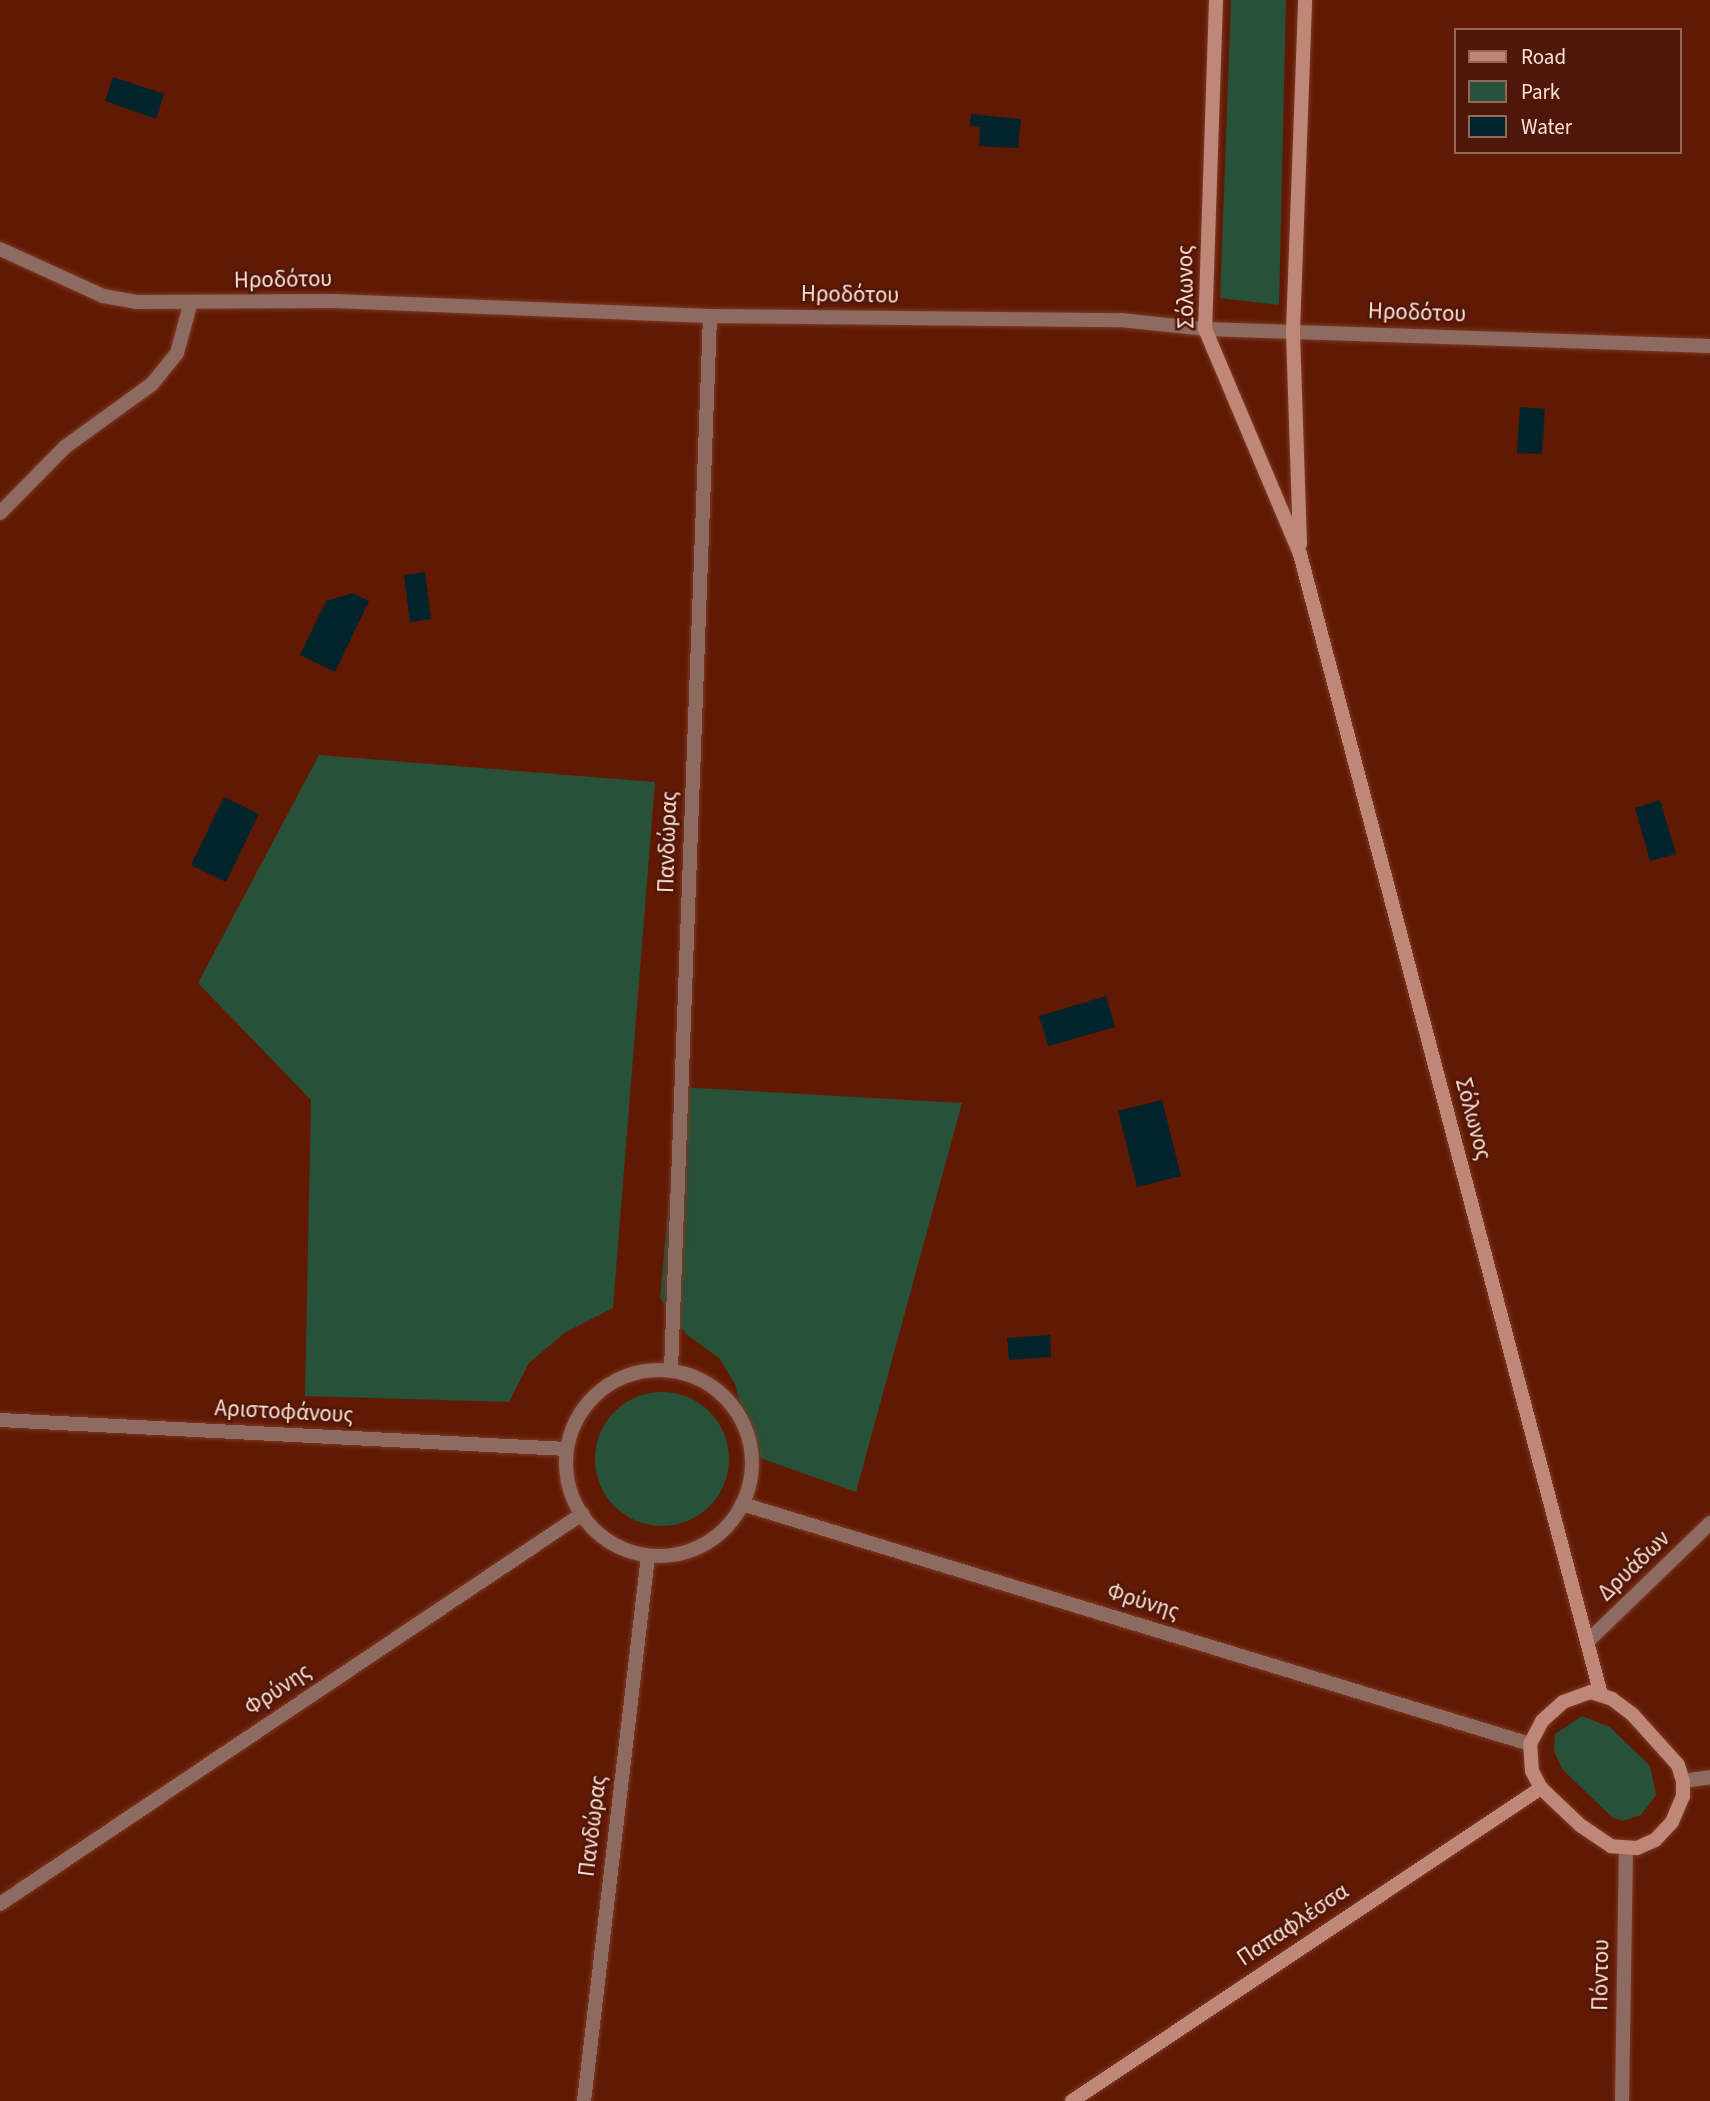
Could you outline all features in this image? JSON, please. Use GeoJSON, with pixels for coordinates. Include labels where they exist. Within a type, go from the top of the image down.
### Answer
{"type":"FeatureCollection","features":[{"type":"Feature","properties":{"kind":"street","name":"Σόλωνος"},"geometry":{"type":"LineString","coordinates":[[1216,0],[1205,329],[1300,554],[1601,1695]]}},
{"type":"Feature","properties":{"kind":"street","name":"Σόλωνος"},"geometry":{"type":"LineString","coordinates":[[1300,554],[1293,331],[1305,0]]}},
{"type":"Feature","properties":{"kind":"street","name":"Ηροδότου"},"geometry":{"type":"LineString","coordinates":[[0,249],[103,296],[190,304],[334,301],[710,316],[1120,320],[1205,329],[1710,345]]}},
{"type":"Feature","properties":{"kind":"street"},"geometry":{"type":"LineString","coordinates":[[0,513],[65,447],[152,384],[177,354],[190,304]]}},
{"type":"Feature","properties":{"kind":"street","name":"Πανδώρας"},"geometry":{"type":"LineString","coordinates":[[671,1370],[710,316]]}},
{"type":"Feature","properties":{"kind":"street"},"geometry":{"type":"LineString","coordinates":[[671,1370],[708,1384],[741,1420],[751,1466],[742,1504],[719,1535],[684,1553],[648,1556],[609,1542],[582,1514],[567,1479],[566,1450],[575,1422],[599,1392],[633,1373],[671,1370]]}},
{"type":"Feature","properties":{"kind":"street","name":"Αριστοφάνους"},"geometry":{"type":"LineString","coordinates":[[0,1420],[566,1450]]}},
{"type":"Feature","properties":{"kind":"street","name":"Φρύνης"},"geometry":{"type":"LineString","coordinates":[[742,1504],[1530,1744]]}},
{"type":"Feature","properties":{"kind":"street","name":"Φρύνης"},"geometry":{"type":"LineString","coordinates":[[0,1904],[582,1514]]}},
{"type":"Feature","properties":{"kind":"street","name":"Δρυάδων"},"geometry":{"type":"LineString","coordinates":[[1588,1641],[1710,1523]]}},
{"type":"Feature","properties":{"kind":"street","name":"Πανδώρας"},"geometry":{"type":"LineString","coordinates":[[584,2101],[648,1556]]}},
{"type":"Feature","properties":{"kind":"street"},"geometry":{"type":"LineString","coordinates":[[1591,1692],[1601,1695],[1633,1715],[1657,1739],[1678,1765],[1683,1781],[1683,1796],[1672,1822],[1647,1845],[1626,1849],[1590,1833],[1541,1788],[1530,1763],[1530,1744],[1542,1721],[1563,1702],[1591,1692]]}},
{"type":"Feature","properties":{"kind":"street"},"geometry":{"type":"LineString","coordinates":[[1683,1781],[1710,1777]]}},
{"type":"Feature","properties":{"kind":"street","name":"Παπαφλέσσα"},"geometry":{"type":"LineString","coordinates":[[1072,2101],[1541,1788]]}},
{"type":"Feature","properties":{"kind":"street","name":"Πόντου"},"geometry":{"type":"LineString","coordinates":[[1622,2101],[1626,1849]]}},
{"type":"Feature","properties":{"kind":"green space"},"geometry":{"type":"Polygon","coordinates":[[[1231,0],[1286,0],[1279,305],[1220,298],[1231,0]]]}},
{"type":"Feature","properties":{"kind":"green space"},"geometry":{"type":"Polygon","coordinates":[[[319,755],[655,782],[613,1308],[566,1332],[529,1363],[509,1402],[305,1396],[311,1100],[198,983],[319,755]]]}},
{"type":"Feature","properties":{"kind":"green space"},"geometry":{"type":"Polygon","coordinates":[[[679,1087],[962,1103],[856,1492],[754,1456],[735,1384],[719,1358],[686,1334],[660,1298],[679,1087]]]}},
{"type":"Feature","properties":{"kind":"green space"},"geometry":{"type":"Polygon","coordinates":[[[662,1392],[688,1397],[709,1412],[724,1433],[729,1459],[724,1485],[709,1506],[688,1521],[662,1526],[636,1521],[615,1506],[600,1485],[595,1459],[600,1433],[615,1412],[636,1397],[662,1392]]]}},
{"type":"Feature","properties":{"kind":"green space"},"geometry":{"type":"Polygon","coordinates":[[[1582,1716],[1610,1727],[1650,1766],[1656,1795],[1641,1815],[1623,1821],[1613,1818],[1562,1769],[1554,1751],[1555,1734],[1582,1716]]]}},
{"type":"Feature","properties":{"kind":"water"},"geometry":{"type":"Polygon","coordinates":[[[113,77],[164,94],[156,119],[105,101],[113,77]]]}},
{"type":"Feature","properties":{"kind":"water"},"geometry":{"type":"Polygon","coordinates":[[[971,114],[1021,119],[1018,148],[979,146],[980,127],[970,126],[971,114]]]}},
{"type":"Feature","properties":{"kind":"water"},"geometry":{"type":"Polygon","coordinates":[[[1520,407],[1545,409],[1542,454],[1517,453],[1520,407]]]}},
{"type":"Feature","properties":{"kind":"water"},"geometry":{"type":"Polygon","coordinates":[[[425,572],[431,619],[410,622],[404,575],[425,572]]]}},
{"type":"Feature","properties":{"kind":"water"},"geometry":{"type":"Polygon","coordinates":[[[353,593],[369,601],[335,672],[300,655],[326,601],[353,593]]]}},
{"type":"Feature","properties":{"kind":"water"},"geometry":{"type":"Polygon","coordinates":[[[224,797],[259,814],[226,882],[191,865],[224,797]]]}},
{"type":"Feature","properties":{"kind":"water"},"geometry":{"type":"Polygon","coordinates":[[[1660,800],[1676,854],[1650,861],[1635,808],[1660,800]]]}},
{"type":"Feature","properties":{"kind":"water"},"geometry":{"type":"Polygon","coordinates":[[[1106,996],[1115,1027],[1048,1046],[1039,1016],[1106,996]]]}},
{"type":"Feature","properties":{"kind":"water"},"geometry":{"type":"Polygon","coordinates":[[[1162,1100],[1181,1176],[1137,1187],[1118,1111],[1162,1100]]]}},
{"type":"Feature","properties":{"kind":"water"},"geometry":{"type":"Polygon","coordinates":[[[1050,1335],[1051,1357],[1009,1360],[1007,1338],[1050,1335]]]}}]}
